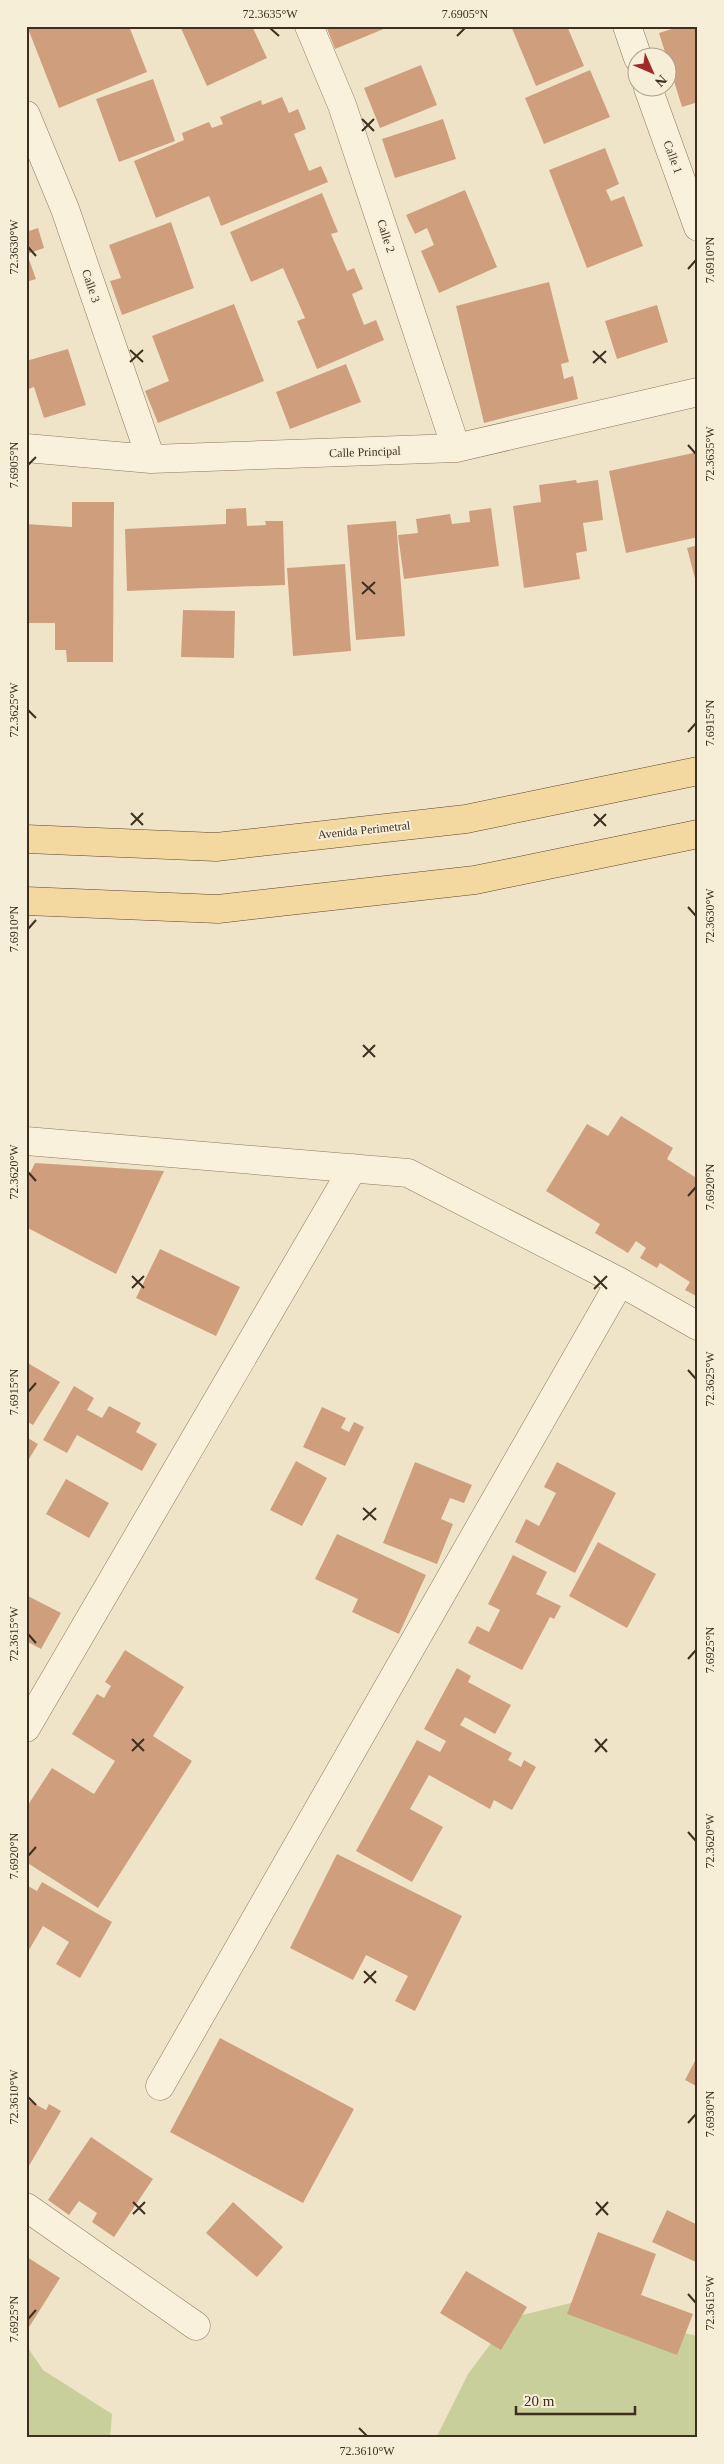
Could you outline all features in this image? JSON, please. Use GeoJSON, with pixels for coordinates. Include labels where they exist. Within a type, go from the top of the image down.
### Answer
{"type":"FeatureCollection","features":[{"type":"Feature","properties":{"kind":"main road","name":"Avenida Perimetral"},"geometry":{"type":"LineString","coordinates":[[26,839],[216,847],[466,819],[698,771]]}},
{"type":"Feature","properties":{"kind":"main road"},"geometry":{"type":"LineString","coordinates":[[26,901],[218,909],[475,880],[698,834]]}},
{"type":"Feature","properties":{"kind":"street","name":"Calle 2"},"geometry":{"type":"LineString","coordinates":[[309,26],[342,105],[456,448]]}},
{"type":"Feature","properties":{"kind":"street"},"geometry":{"type":"LineString","coordinates":[[626,26],[634,48]]}},
{"type":"Feature","properties":{"kind":"street","name":"Calle 1"},"geometry":{"type":"LineString","coordinates":[[652,98],[698,227]]}},
{"type":"Feature","properties":{"kind":"street","name":"Calle 3"},"geometry":{"type":"LineString","coordinates":[[26,115],[65,208],[151,459]]}},
{"type":"Feature","properties":{"kind":"street","name":"Calle Principal"},"geometry":{"type":"LineString","coordinates":[[26,448],[151,459],[456,448],[698,392]]}},
{"type":"Feature","properties":{"kind":"street"},"geometry":{"type":"LineString","coordinates":[[28,1144],[408,1173],[620,1282],[698,1326]]}},
{"type":"Feature","properties":{"kind":"street"},"geometry":{"type":"LineString","coordinates":[[26,1728],[353,1168]]}},
{"type":"Feature","properties":{"kind":"street"},"geometry":{"type":"LineString","coordinates":[[160,2086],[620,1282]]}},
{"type":"Feature","properties":{"kind":"street"},"geometry":{"type":"LineString","coordinates":[[26,2207],[196,2326]]}},
{"type":"Feature","properties":{"kind":"green space"},"geometry":{"type":"Polygon","coordinates":[[[575,2302],[641,2324],[698,2336],[698,2438],[436,2438],[468,2374],[510,2318],[575,2302]]]}},
{"type":"Feature","properties":{"kind":"green space"},"geometry":{"type":"Polygon","coordinates":[[[26,2345],[43,2370],[112,2414],[110,2438],[26,2438],[26,2345]]]}},
{"type":"Feature","properties":{"kind":"building"},"geometry":{"type":"Polygon","coordinates":[[[27,26],[129,26],[147,72],[59,108],[27,26]]]}},
{"type":"Feature","properties":{"kind":"building"},"geometry":{"type":"Polygon","coordinates":[[[180,26],[252,26],[267,58],[207,86],[180,26]]]}},
{"type":"Feature","properties":{"kind":"building"},"geometry":{"type":"Polygon","coordinates":[[[326,26],[391,26],[335,49],[326,26]]]}},
{"type":"Feature","properties":{"kind":"building"},"geometry":{"type":"Polygon","coordinates":[[[511,26],[567,26],[584,66],[536,86],[511,26]]]}},
{"type":"Feature","properties":{"kind":"building"},"geometry":{"type":"Polygon","coordinates":[[[681,26],[698,26],[698,102],[682,107],[676,88],[676,48],[664,48],[659,33],[681,26]]]}},
{"type":"Feature","properties":{"kind":"building"},"geometry":{"type":"Polygon","coordinates":[[[421,65],[437,105],[380,128],[364,88],[421,65]]]}},
{"type":"Feature","properties":{"kind":"building"},"geometry":{"type":"Polygon","coordinates":[[[590,70],[610,117],[544,144],[525,98],[590,70]]]}},
{"type":"Feature","properties":{"kind":"building"},"geometry":{"type":"Polygon","coordinates":[[[153,79],[175,141],[119,162],[96,99],[153,79]]]}},
{"type":"Feature","properties":{"kind":"building"},"geometry":{"type":"Polygon","coordinates":[[[282,97],[289,113],[298,109],[306,129],[294,134],[309,171],[321,166],[328,182],[221,226],[209,196],[156,218],[134,161],[184,140],[182,133],[209,122],[212,128],[223,124],[220,117],[261,100],[262,105],[282,97]]]}},
{"type":"Feature","properties":{"kind":"building"},"geometry":{"type":"Polygon","coordinates":[[[443,119],[456,159],[395,178],[382,139],[443,119]]]}},
{"type":"Feature","properties":{"kind":"building"},"geometry":{"type":"Polygon","coordinates":[[[605,148],[619,184],[606,190],[611,201],[624,196],[643,246],[587,268],[549,170],[605,148]]]}},
{"type":"Feature","properties":{"kind":"building"},"geometry":{"type":"Polygon","coordinates":[[[465,190],[497,267],[439,293],[421,251],[434,245],[427,228],[415,234],[406,215],[465,190]]]}},
{"type":"Feature","properties":{"kind":"building"},"geometry":{"type":"Polygon","coordinates":[[[322,193],[338,232],[331,234],[347,271],[354,268],[363,289],[352,294],[364,325],[376,320],[384,340],[317,369],[297,321],[305,318],[283,268],[251,282],[230,232],[322,193]]]}},
{"type":"Feature","properties":{"kind":"building"},"geometry":{"type":"Polygon","coordinates":[[[171,222],[194,288],[122,315],[110,281],[121,278],[109,245],[171,222]]]}},
{"type":"Feature","properties":{"kind":"building"},"geometry":{"type":"Polygon","coordinates":[[[38,228],[44,248],[27,254],[36,279],[26,282],[26,232],[38,228]]]}},
{"type":"Feature","properties":{"kind":"building"},"geometry":{"type":"Polygon","coordinates":[[[549,282],[569,362],[561,364],[564,379],[573,376],[578,399],[484,423],[456,306],[549,282]]]}},
{"type":"Feature","properties":{"kind":"building"},"geometry":{"type":"Polygon","coordinates":[[[234,304],[264,381],[158,423],[145,391],[169,381],[152,336],[234,304]]]}},
{"type":"Feature","properties":{"kind":"building"},"geometry":{"type":"Polygon","coordinates":[[[657,305],[668,342],[617,359],[605,321],[657,305]]]}},
{"type":"Feature","properties":{"kind":"building"},"geometry":{"type":"Polygon","coordinates":[[[68,349],[86,405],[44,418],[34,387],[26,390],[26,361],[68,349]]]}},
{"type":"Feature","properties":{"kind":"building"},"geometry":{"type":"Polygon","coordinates":[[[346,364],[361,402],[290,429],[276,392],[346,364]]]}},
{"type":"Feature","properties":{"kind":"building"},"geometry":{"type":"Polygon","coordinates":[[[698,452],[698,537],[626,553],[609,471],[698,452]]]}},
{"type":"Feature","properties":{"kind":"building"},"geometry":{"type":"Polygon","coordinates":[[[576,480],[577,483],[598,480],[603,520],[583,523],[587,551],[576,553],[580,579],[524,588],[513,506],[541,502],[539,485],[576,480]]]}},
{"type":"Feature","properties":{"kind":"building"},"geometry":{"type":"Polygon","coordinates":[[[72,502],[114,502],[113,662],[67,662],[66,650],[55,650],[55,623],[26,623],[26,524],[72,527],[72,502]]]}},
{"type":"Feature","properties":{"kind":"building"},"geometry":{"type":"Polygon","coordinates":[[[246,508],[247,526],[266,525],[265,521],[283,521],[285,585],[127,591],[125,529],[226,524],[226,509],[246,508]]]}},
{"type":"Feature","properties":{"kind":"building"},"geometry":{"type":"Polygon","coordinates":[[[491,508],[499,566],[404,579],[398,535],[418,533],[416,519],[450,514],[452,524],[470,522],[469,511],[491,508]]]}},
{"type":"Feature","properties":{"kind":"building"},"geometry":{"type":"Polygon","coordinates":[[[396,521],[405,636],[356,640],[347,525],[396,521]]]}},
{"type":"Feature","properties":{"kind":"building"},"geometry":{"type":"Polygon","coordinates":[[[698,545],[698,586],[697,586],[687,548],[698,545]]]}},
{"type":"Feature","properties":{"kind":"building"},"geometry":{"type":"Polygon","coordinates":[[[345,564],[351,651],[293,656],[287,568],[345,564]]]}},
{"type":"Feature","properties":{"kind":"building"},"geometry":{"type":"Polygon","coordinates":[[[183,610],[235,611],[234,658],[181,657],[183,610]]]}},
{"type":"Feature","properties":{"kind":"building"},"geometry":{"type":"Polygon","coordinates":[[[621,1116],[673,1148],[667,1159],[698,1179],[698,1297],[685,1290],[690,1282],[660,1263],[657,1268],[640,1258],[646,1248],[636,1241],[628,1253],[595,1233],[600,1224],[546,1191],[587,1124],[608,1136],[621,1116]]]}},
{"type":"Feature","properties":{"kind":"building"},"geometry":{"type":"Polygon","coordinates":[[[35,1163],[164,1171],[116,1274],[26,1227],[26,1181],[35,1163]]]}},
{"type":"Feature","properties":{"kind":"building"},"geometry":{"type":"Polygon","coordinates":[[[160,1249],[240,1287],[216,1336],[136,1298],[160,1249]]]}},
{"type":"Feature","properties":{"kind":"building"},"geometry":{"type":"Polygon","coordinates":[[[26,1362],[60,1382],[33,1425],[26,1421],[26,1362]]]}},
{"type":"Feature","properties":{"kind":"building"},"geometry":{"type":"Polygon","coordinates":[[[74,1386],[94,1398],[87,1410],[102,1418],[109,1406],[141,1423],[136,1432],[157,1444],[142,1471],[77,1435],[67,1453],[43,1440],[74,1386]]]}},
{"type":"Feature","properties":{"kind":"building"},"geometry":{"type":"Polygon","coordinates":[[[322,1407],[346,1418],[341,1428],[349,1432],[354,1422],[364,1427],[345,1466],[303,1447],[322,1407]]]}},
{"type":"Feature","properties":{"kind":"building"},"geometry":{"type":"Polygon","coordinates":[[[26,1437],[38,1444],[26,1464],[26,1437]]]}},
{"type":"Feature","properties":{"kind":"building"},"geometry":{"type":"Polygon","coordinates":[[[296,1461],[327,1478],[302,1526],[270,1510],[296,1461]]]}},
{"type":"Feature","properties":{"kind":"building"},"geometry":{"type":"Polygon","coordinates":[[[415,1462],[472,1485],[464,1503],[450,1498],[441,1519],[453,1524],[437,1564],[383,1543],[415,1462]]]}},
{"type":"Feature","properties":{"kind":"building"},"geometry":{"type":"Polygon","coordinates":[[[557,1462],[616,1493],[575,1573],[515,1542],[526,1519],[539,1526],[556,1493],[544,1487],[557,1462]]]}},
{"type":"Feature","properties":{"kind":"building"},"geometry":{"type":"Polygon","coordinates":[[[66,1479],[109,1503],[89,1538],[46,1514],[66,1479]]]}},
{"type":"Feature","properties":{"kind":"building"},"geometry":{"type":"Polygon","coordinates":[[[337,1534],[426,1575],[399,1634],[352,1612],[358,1599],[315,1579],[337,1534]]]}},
{"type":"Feature","properties":{"kind":"building"},"geometry":{"type":"Polygon","coordinates":[[[598,1542],[656,1574],[627,1628],[569,1596],[598,1542]]]}},
{"type":"Feature","properties":{"kind":"building"},"geometry":{"type":"Polygon","coordinates":[[[513,1555],[547,1572],[536,1594],[561,1606],[554,1619],[550,1617],[522,1670],[468,1643],[477,1626],[489,1632],[500,1610],[488,1604],[513,1555]]]}},
{"type":"Feature","properties":{"kind":"building"},"geometry":{"type":"Polygon","coordinates":[[[26,1595],[61,1613],[41,1649],[26,1641],[26,1595]]]}},
{"type":"Feature","properties":{"kind":"building"},"geometry":{"type":"Polygon","coordinates":[[[125,1650],[184,1687],[153,1736],[192,1761],[98,1908],[26,1862],[26,1808],[52,1768],[94,1794],[115,1761],[72,1734],[97,1694],[104,1698],[111,1686],[105,1682],[125,1650]]]}},
{"type":"Feature","properties":{"kind":"building"},"geometry":{"type":"Polygon","coordinates":[[[457,1668],[471,1676],[468,1682],[511,1705],[495,1734],[465,1717],[460,1725],[512,1753],[508,1760],[521,1767],[524,1760],[536,1767],[512,1810],[494,1800],[490,1809],[429,1775],[410,1809],[443,1827],[412,1882],[356,1851],[417,1740],[440,1752],[446,1741],[424,1729],[457,1668]]]}},
{"type":"Feature","properties":{"kind":"building"},"geometry":{"type":"Polygon","coordinates":[[[337,1854],[462,1916],[415,2011],[395,2001],[408,1976],[366,1955],[353,1980],[290,1948],[337,1854]]]}},
{"type":"Feature","properties":{"kind":"building"},"geometry":{"type":"Polygon","coordinates":[[[42,1882],[112,1922],[80,1978],[56,1964],[69,1942],[43,1926],[26,1955],[26,1885],[37,1891],[42,1882]]]}},
{"type":"Feature","properties":{"kind":"building"},"geometry":{"type":"Polygon","coordinates":[[[220,2038],[354,2109],[303,2203],[170,2132],[220,2038]]]}},
{"type":"Feature","properties":{"kind":"building"},"geometry":{"type":"Polygon","coordinates":[[[698,2055],[698,2087],[685,2080],[698,2055]]]}},
{"type":"Feature","properties":{"kind":"building"},"geometry":{"type":"Polygon","coordinates":[[[26,2099],[46,2110],[49,2104],[61,2111],[26,2171],[26,2099]]]}},
{"type":"Feature","properties":{"kind":"building"},"geometry":{"type":"Polygon","coordinates":[[[91,2137],[153,2179],[114,2237],[92,2222],[97,2213],[79,2201],[69,2215],[48,2200],[91,2137]]]}},
{"type":"Feature","properties":{"kind":"building"},"geometry":{"type":"Polygon","coordinates":[[[233,2202],[283,2247],[257,2277],[206,2233],[233,2202]]]}},
{"type":"Feature","properties":{"kind":"building"},"geometry":{"type":"Polygon","coordinates":[[[667,2210],[698,2225],[698,2263],[652,2242],[667,2210]]]}},
{"type":"Feature","properties":{"kind":"building"},"geometry":{"type":"Polygon","coordinates":[[[598,2232],[656,2254],[641,2295],[693,2314],[677,2355],[567,2314],[598,2232]]]}},
{"type":"Feature","properties":{"kind":"building"},"geometry":{"type":"Polygon","coordinates":[[[27,2257],[60,2278],[26,2332],[26,2259],[27,2257]]]}},
{"type":"Feature","properties":{"kind":"building"},"geometry":{"type":"Polygon","coordinates":[[[466,2271],[527,2307],[501,2350],[440,2313],[466,2271]]]}}]}
